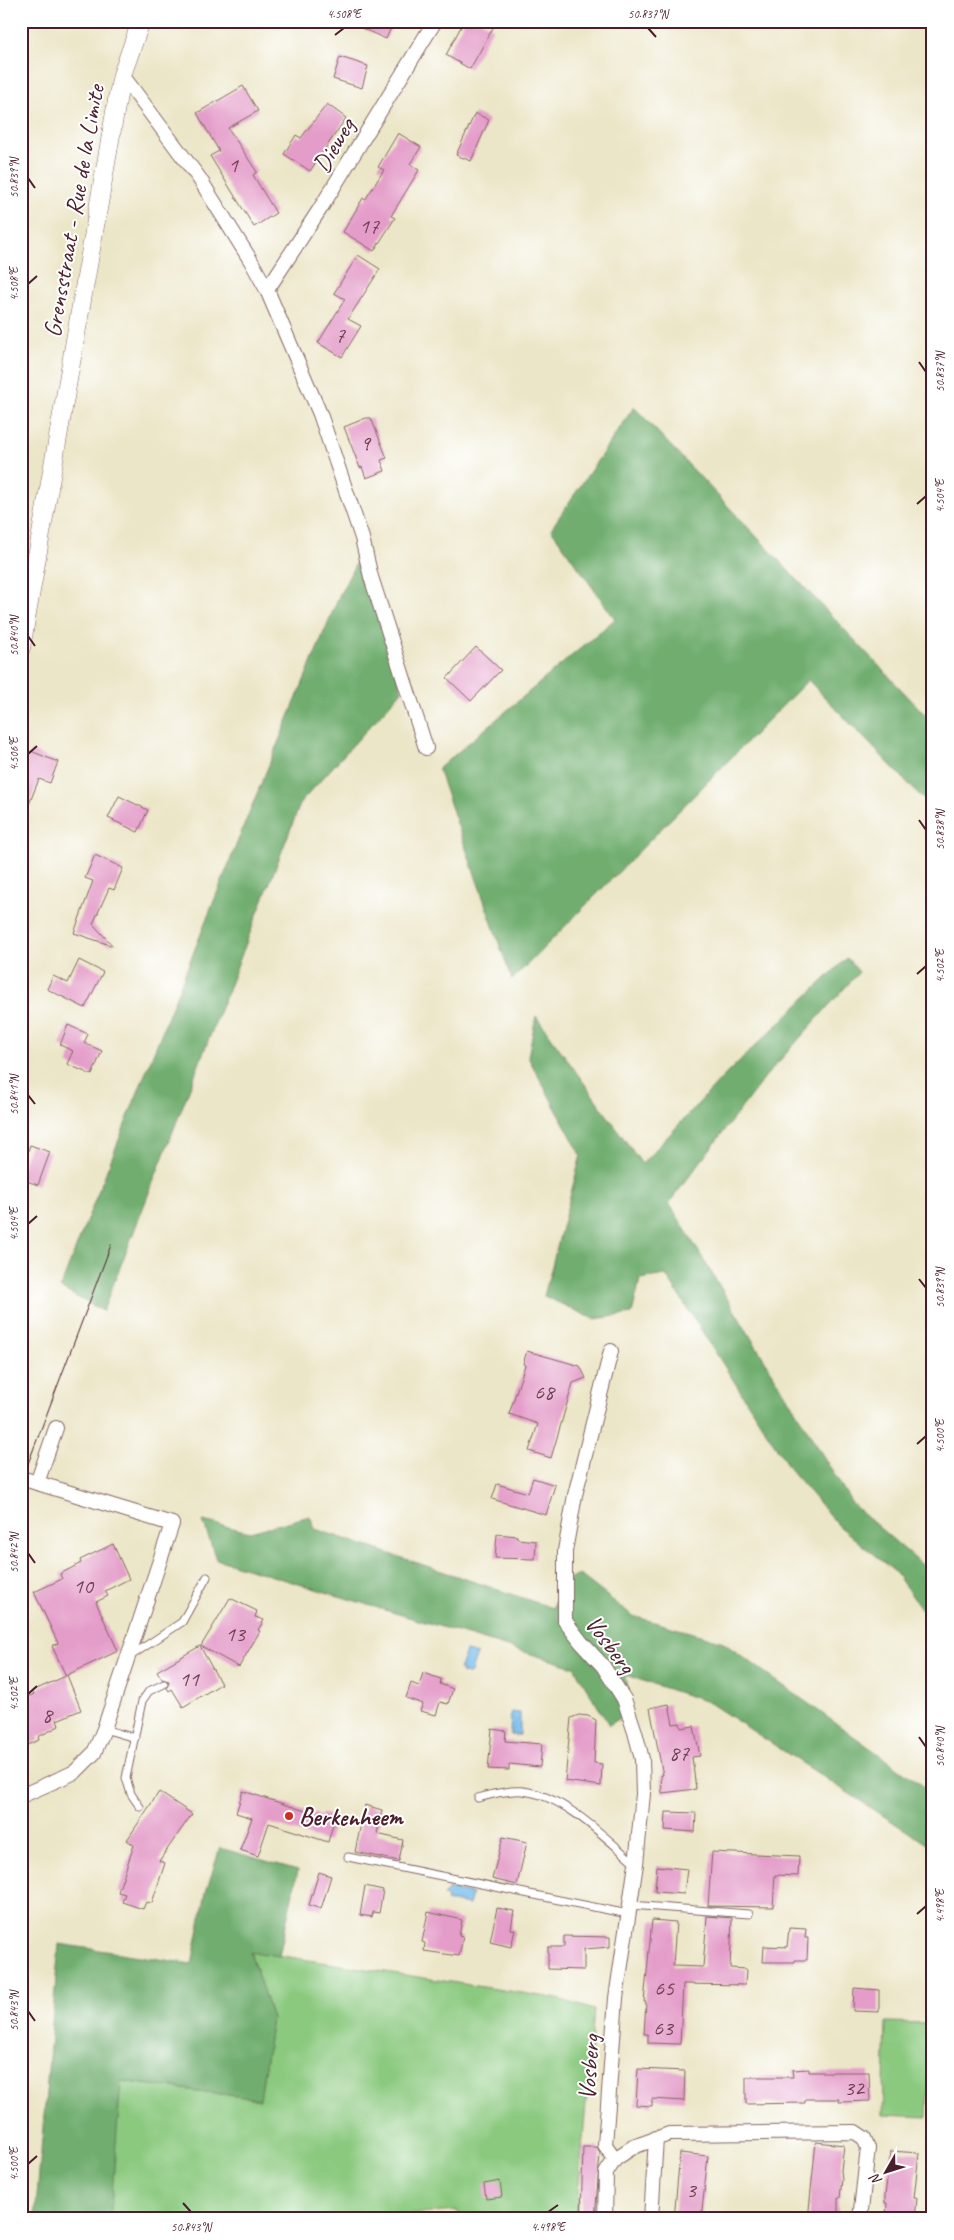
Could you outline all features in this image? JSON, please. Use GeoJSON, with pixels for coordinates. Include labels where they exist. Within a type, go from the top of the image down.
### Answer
{"type":"FeatureCollection","features":[{"type":"Feature","properties":{"kind":"street","name":"Grensstraat - Rue de la Limite"},"geometry":{"type":"LineString","coordinates":[[21,648],[122,75],[141,21]]}},
{"type":"Feature","properties":{"kind":"street","name":"Dieweg"},"geometry":{"type":"LineString","coordinates":[[267,290],[320,209],[435,21]]}},
{"type":"Feature","properties":{"kind":"street"},"geometry":{"type":"LineString","coordinates":[[122,75],[199,178],[267,290],[320,414],[362,538],[371,578],[426,748]]}},
{"type":"Feature","properties":{"kind":"street","name":"Vosberg"},"geometry":{"type":"LineString","coordinates":[[611,1351],[575,1495],[566,1551],[565,1621],[603,1666],[624,1699],[636,1732],[642,1759],[644,1794],[636,1864],[616,1998],[605,2145],[615,2159]]}},
{"type":"Feature","properties":{"kind":"street"},"geometry":{"type":"LineString","coordinates":[[37,1483],[56,1428]]}},
{"type":"Feature","properties":{"kind":"street"},"geometry":{"type":"LineString","coordinates":[[21,1478],[172,1524],[104,1729],[94,1753],[76,1772],[21,1796]]}},
{"type":"Feature","properties":{"kind":"street"},"geometry":{"type":"LineString","coordinates":[[605,2219],[606,2173],[615,2159],[633,2147],[656,2138],[669,2134],[855,2132],[864,2138],[868,2148],[860,2219]]}},
{"type":"Feature","properties":{"kind":"street"},"geometry":{"type":"LineString","coordinates":[[651,2219],[656,2138]]}},
{"type":"Feature","properties":{"kind":"lane"},"geometry":{"type":"LineString","coordinates":[[128,1657],[182,1622],[207,1577]]}},
{"type":"Feature","properties":{"kind":"lane"},"geometry":{"type":"LineString","coordinates":[[140,1807],[131,1794],[126,1778],[142,1701],[149,1690],[164,1684]]}},
{"type":"Feature","properties":{"kind":"lane"},"geometry":{"type":"LineString","coordinates":[[104,1729],[135,1738]]}},
{"type":"Feature","properties":{"kind":"lane"},"geometry":{"type":"LineString","coordinates":[[478,1798],[505,1791],[524,1791],[552,1801],[584,1819],[636,1864]]}},
{"type":"Feature","properties":{"kind":"lane"},"geometry":{"type":"LineString","coordinates":[[348,1857],[629,1909],[749,1914]]}},
{"type":"Feature","properties":{"kind":"green space"},"geometry":{"type":"Polygon","coordinates":[[[634,407],[933,723],[933,809],[808,680],[512,980],[438,769],[615,619],[551,529],[634,407]]]}},
{"type":"Feature","properties":{"kind":"green space"},"geometry":{"type":"Polygon","coordinates":[[[357,561],[369,588],[402,691],[301,802],[103,1311],[60,1288],[249,813],[339,596],[357,561]]]}},
{"type":"Feature","properties":{"kind":"green space"},"geometry":{"type":"Polygon","coordinates":[[[847,958],[859,972],[765,1077],[669,1203],[853,1505],[933,1574],[933,1625],[895,1572],[838,1525],[792,1472],[666,1275],[640,1279],[632,1314],[594,1319],[544,1296],[581,1155],[528,1057],[536,1016],[642,1164],[727,1073],[847,958]]]}},
{"type":"Feature","properties":{"kind":"green space"},"geometry":{"type":"Polygon","coordinates":[[[310,1516],[315,1529],[553,1608],[563,1582],[580,1575],[633,1616],[721,1641],[933,1793],[933,1848],[708,1702],[625,1675],[630,1712],[609,1725],[574,1667],[216,1559],[203,1521],[250,1532],[310,1516]]]}},
{"type":"Feature","properties":{"kind":"green space"},"geometry":{"type":"Polygon","coordinates":[[[220,1848],[298,1870],[279,1956],[250,1952],[272,2018],[260,2099],[121,2081],[110,2219],[35,2219],[59,1944],[192,1964],[206,1892],[220,1848]]]}},
{"type":"Feature","properties":{"kind":"green space"},"geometry":{"type":"Polygon","coordinates":[[[250,1951],[554,1998],[594,2010],[576,2219],[459,2219],[457,2211],[348,2219],[110,2219],[120,2081],[260,2099],[272,2018],[250,1951]]]}},
{"type":"Feature","properties":{"kind":"green space"},"geometry":{"type":"Polygon","coordinates":[[[886,2022],[930,2023],[927,2117],[883,2115],[886,2022]]]}},
{"type":"Feature","properties":{"kind":"water"},"geometry":{"type":"Polygon","coordinates":[[[466,1651],[477,1654],[470,1674],[461,1673],[462,1670],[459,1670],[466,1651]]]}},
{"type":"Feature","properties":{"kind":"water"},"geometry":{"type":"Polygon","coordinates":[[[511,1712],[520,1713],[520,1735],[510,1735],[511,1712]]]}},
{"type":"Feature","properties":{"kind":"water"},"geometry":{"type":"Polygon","coordinates":[[[448,1889],[472,1894],[469,1905],[446,1901],[447,1898],[443,1895],[448,1889]]]}},
{"type":"Feature","properties":{"kind":"building"},"geometry":{"type":"Polygon","coordinates":[[[346,21],[394,21],[386,39],[346,21]]]}},
{"type":"Feature","properties":{"kind":"building"},"geometry":{"type":"Polygon","coordinates":[[[464,21],[480,21],[493,28],[470,69],[446,55],[464,21]]]}},
{"type":"Feature","properties":{"kind":"building"},"geometry":{"type":"Polygon","coordinates":[[[340,57],[368,66],[362,88],[333,79],[340,57]]]}},
{"type":"Feature","properties":{"kind":"building"},"geometry":{"type":"Polygon","coordinates":[[[243,86],[258,111],[228,128],[257,172],[253,175],[276,213],[254,227],[210,156],[219,151],[197,113],[243,86]]]}},
{"type":"Feature","properties":{"kind":"building"},"geometry":{"type":"Polygon","coordinates":[[[327,104],[346,118],[310,171],[284,154],[296,135],[301,138],[327,104]]]}},
{"type":"Feature","properties":{"kind":"building"},"geometry":{"type":"Polygon","coordinates":[[[475,113],[489,120],[471,161],[456,155],[475,113]]]}},
{"type":"Feature","properties":{"kind":"building"},"geometry":{"type":"Polygon","coordinates":[[[398,133],[421,147],[410,164],[419,170],[391,216],[395,218],[374,251],[343,232],[363,198],[365,200],[384,170],[378,167],[398,133]]]}},
{"type":"Feature","properties":{"kind":"building"},"geometry":{"type":"Polygon","coordinates":[[[358,255],[380,269],[348,319],[361,326],[342,357],[318,343],[345,299],[334,293],[358,255]]]}},
{"type":"Feature","properties":{"kind":"building"},"geometry":{"type":"Polygon","coordinates":[[[366,418],[371,418],[387,458],[381,460],[385,471],[366,478],[362,467],[360,468],[344,427],[366,418]]]}},
{"type":"Feature","properties":{"kind":"building"},"geometry":{"type":"Polygon","coordinates":[[[476,647],[501,670],[471,701],[447,678],[476,647]]]}},
{"type":"Feature","properties":{"kind":"building"},"geometry":{"type":"Polygon","coordinates":[[[31,751],[58,762],[50,783],[39,779],[22,822],[21,774],[31,751]]]}},
{"type":"Feature","properties":{"kind":"building"},"geometry":{"type":"Polygon","coordinates":[[[119,796],[148,810],[138,832],[108,818],[119,796]]]}},
{"type":"Feature","properties":{"kind":"building"},"geometry":{"type":"Polygon","coordinates":[[[95,855],[123,868],[114,890],[109,888],[93,924],[113,946],[74,933],[93,881],[85,878],[95,855]]]}},
{"type":"Feature","properties":{"kind":"building"},"geometry":{"type":"Polygon","coordinates":[[[79,960],[103,972],[85,1008],[47,989],[53,976],[68,983],[79,960]]]}},
{"type":"Feature","properties":{"kind":"building"},"geometry":{"type":"Polygon","coordinates":[[[68,1025],[88,1034],[84,1043],[102,1051],[92,1075],[67,1064],[73,1051],[60,1045],[68,1025]]]}},
{"type":"Feature","properties":{"kind":"building"},"geometry":{"type":"Polygon","coordinates":[[[30,1145],[50,1152],[38,1185],[21,1179],[21,1170],[30,1145]]]}},
{"type":"Feature","properties":{"kind":"building"},"geometry":{"type":"Polygon","coordinates":[[[527,1351],[580,1366],[586,1378],[573,1383],[551,1458],[529,1451],[538,1424],[509,1414],[525,1365],[523,1364],[527,1351]]]}},
{"type":"Feature","properties":{"kind":"building"},"geometry":{"type":"Polygon","coordinates":[[[533,1478],[555,1485],[546,1515],[492,1499],[497,1484],[528,1493],[533,1478]]]}},
{"type":"Feature","properties":{"kind":"building"},"geometry":{"type":"Polygon","coordinates":[[[497,1534],[517,1536],[518,1539],[536,1541],[535,1559],[495,1558],[497,1534]]]}},
{"type":"Feature","properties":{"kind":"building"},"geometry":{"type":"Polygon","coordinates":[[[113,1544],[129,1579],[105,1591],[108,1596],[96,1602],[118,1651],[67,1675],[81,1710],[57,1720],[59,1726],[38,1737],[39,1740],[21,1748],[21,1700],[34,1694],[32,1691],[66,1676],[52,1646],[58,1643],[34,1592],[62,1579],[60,1574],[81,1563],[80,1560],[113,1544]]]}},
{"type":"Feature","properties":{"kind":"building"},"geometry":{"type":"Polygon","coordinates":[[[230,1598],[257,1611],[255,1617],[264,1620],[258,1630],[260,1631],[239,1667],[201,1646],[230,1598]]]}},
{"type":"Feature","properties":{"kind":"building"},"geometry":{"type":"Polygon","coordinates":[[[200,1646],[221,1684],[183,1707],[172,1689],[169,1691],[167,1688],[169,1681],[162,1679],[157,1671],[200,1646]]]}},
{"type":"Feature","properties":{"kind":"building"},"geometry":{"type":"Polygon","coordinates":[[[423,1673],[441,1679],[440,1684],[453,1689],[448,1704],[440,1702],[436,1715],[420,1711],[423,1704],[406,1698],[411,1683],[419,1686],[423,1673]]]}},
{"type":"Feature","properties":{"kind":"building"},"geometry":{"type":"Polygon","coordinates":[[[669,1704],[673,1724],[680,1723],[681,1728],[694,1726],[700,1756],[692,1757],[696,1789],[662,1793],[661,1775],[663,1775],[650,1708],[669,1704]]]}},
{"type":"Feature","properties":{"kind":"building"},"geometry":{"type":"Polygon","coordinates":[[[579,1715],[588,1716],[596,1720],[594,1763],[602,1764],[601,1786],[565,1781],[571,1718],[579,1715]]]}},
{"type":"Feature","properties":{"kind":"building"},"geometry":{"type":"Polygon","coordinates":[[[492,1729],[506,1731],[505,1741],[542,1744],[540,1767],[509,1764],[509,1770],[488,1769],[492,1729]]]}},
{"type":"Feature","properties":{"kind":"building","name":"Berkenheem"},"geometry":{"type":"Polygon","coordinates":[[[243,1791],[321,1816],[322,1813],[335,1817],[328,1842],[269,1823],[258,1856],[240,1850],[252,1818],[236,1813],[243,1791]]]}},
{"type":"Feature","properties":{"kind":"building"},"geometry":{"type":"Polygon","coordinates":[[[159,1792],[192,1814],[159,1861],[165,1863],[152,1903],[146,1902],[143,1909],[122,1902],[125,1894],[118,1892],[134,1845],[127,1840],[159,1792]]]}},
{"type":"Feature","properties":{"kind":"building"},"geometry":{"type":"Polygon","coordinates":[[[365,1805],[382,1810],[377,1834],[403,1840],[399,1861],[355,1852],[365,1805]]]}},
{"type":"Feature","properties":{"kind":"building"},"geometry":{"type":"Polygon","coordinates":[[[666,1812],[696,1813],[695,1832],[665,1830],[666,1812]]]}},
{"type":"Feature","properties":{"kind":"building"},"geometry":{"type":"Polygon","coordinates":[[[503,1837],[527,1842],[517,1885],[492,1879],[503,1837]]]}},
{"type":"Feature","properties":{"kind":"building"},"geometry":{"type":"Polygon","coordinates":[[[712,1852],[799,1856],[798,1876],[775,1875],[773,1907],[708,1906],[712,1852]]]}},
{"type":"Feature","properties":{"kind":"building"},"geometry":{"type":"Polygon","coordinates":[[[657,1866],[687,1869],[684,1894],[655,1892],[657,1866]]]}},
{"type":"Feature","properties":{"kind":"building"},"geometry":{"type":"Polygon","coordinates":[[[319,1872],[331,1876],[321,1909],[309,1905],[319,1872]]]}},
{"type":"Feature","properties":{"kind":"building"},"geometry":{"type":"Polygon","coordinates":[[[365,1886],[383,1890],[379,1913],[373,1912],[372,1917],[360,1915],[365,1886]]]}},
{"type":"Feature","properties":{"kind":"building"},"geometry":{"type":"Polygon","coordinates":[[[497,1908],[514,1911],[511,1929],[515,1930],[511,1947],[490,1942],[497,1908]]]}},
{"type":"Feature","properties":{"kind":"building"},"geometry":{"type":"Polygon","coordinates":[[[428,1912],[462,1920],[459,1936],[463,1937],[459,1956],[424,1951],[425,1943],[422,1942],[428,1912]]]}},
{"type":"Feature","properties":{"kind":"building"},"geometry":{"type":"Polygon","coordinates":[[[707,1916],[732,1918],[730,1968],[746,1969],[745,1985],[683,1984],[680,2044],[648,2043],[648,2034],[644,2034],[646,2002],[644,2002],[652,1920],[676,1922],[673,1966],[703,1967],[707,1916]]]}},
{"type":"Feature","properties":{"kind":"building"},"geometry":{"type":"Polygon","coordinates":[[[789,1928],[806,1929],[805,1938],[808,1938],[807,1960],[763,1962],[764,1946],[787,1947],[789,1928]]]}},
{"type":"Feature","properties":{"kind":"building"},"geometry":{"type":"Polygon","coordinates":[[[564,1936],[610,1937],[610,1947],[584,1949],[584,1970],[548,1969],[548,1947],[564,1947],[564,1936]]]}},
{"type":"Feature","properties":{"kind":"building"},"geometry":{"type":"Polygon","coordinates":[[[854,1988],[879,1990],[879,2012],[853,2011],[854,1988]]]}},
{"type":"Feature","properties":{"kind":"building"},"geometry":{"type":"Polygon","coordinates":[[[638,2069],[685,2071],[684,2101],[652,2099],[652,2106],[636,2105],[638,2069]]]}},
{"type":"Feature","properties":{"kind":"building"},"geometry":{"type":"Polygon","coordinates":[[[809,2069],[809,2072],[869,2072],[870,2101],[839,2102],[839,2099],[805,2099],[805,2103],[746,2104],[746,2077],[793,2077],[792,2070],[809,2069]]]}},
{"type":"Feature","properties":{"kind":"building"},"geometry":{"type":"Polygon","coordinates":[[[816,2142],[844,2145],[840,2198],[838,2198],[838,2217],[834,2217],[834,2219],[808,2219],[816,2142]]]}},
{"type":"Feature","properties":{"kind":"building"},"geometry":{"type":"Polygon","coordinates":[[[583,2147],[597,2147],[600,2153],[595,2219],[581,2219],[583,2147]]]}},
{"type":"Feature","properties":{"kind":"building"},"geometry":{"type":"Polygon","coordinates":[[[891,2151],[919,2153],[914,2198],[917,2198],[915,2219],[890,2219],[891,2215],[886,2215],[887,2203],[885,2203],[885,2195],[891,2151]]]}},
{"type":"Feature","properties":{"kind":"building"},"geometry":{"type":"Polygon","coordinates":[[[680,2153],[708,2156],[701,2219],[674,2219],[680,2153]]]}},
{"type":"Feature","properties":{"kind":"building"},"geometry":{"type":"Polygon","coordinates":[[[500,2181],[502,2197],[486,2199],[484,2184],[500,2181]]]}},
{"type":"Feature","properties":{"kind":"tram line"},"geometry":{"type":"LineString","coordinates":[[21,1482],[111,1245]]}},
{"type":"Feature","properties":{"kind":"place","name":"Berkenheem"},"geometry":{"type":"Point","coordinates":[289,1816]}}]}
